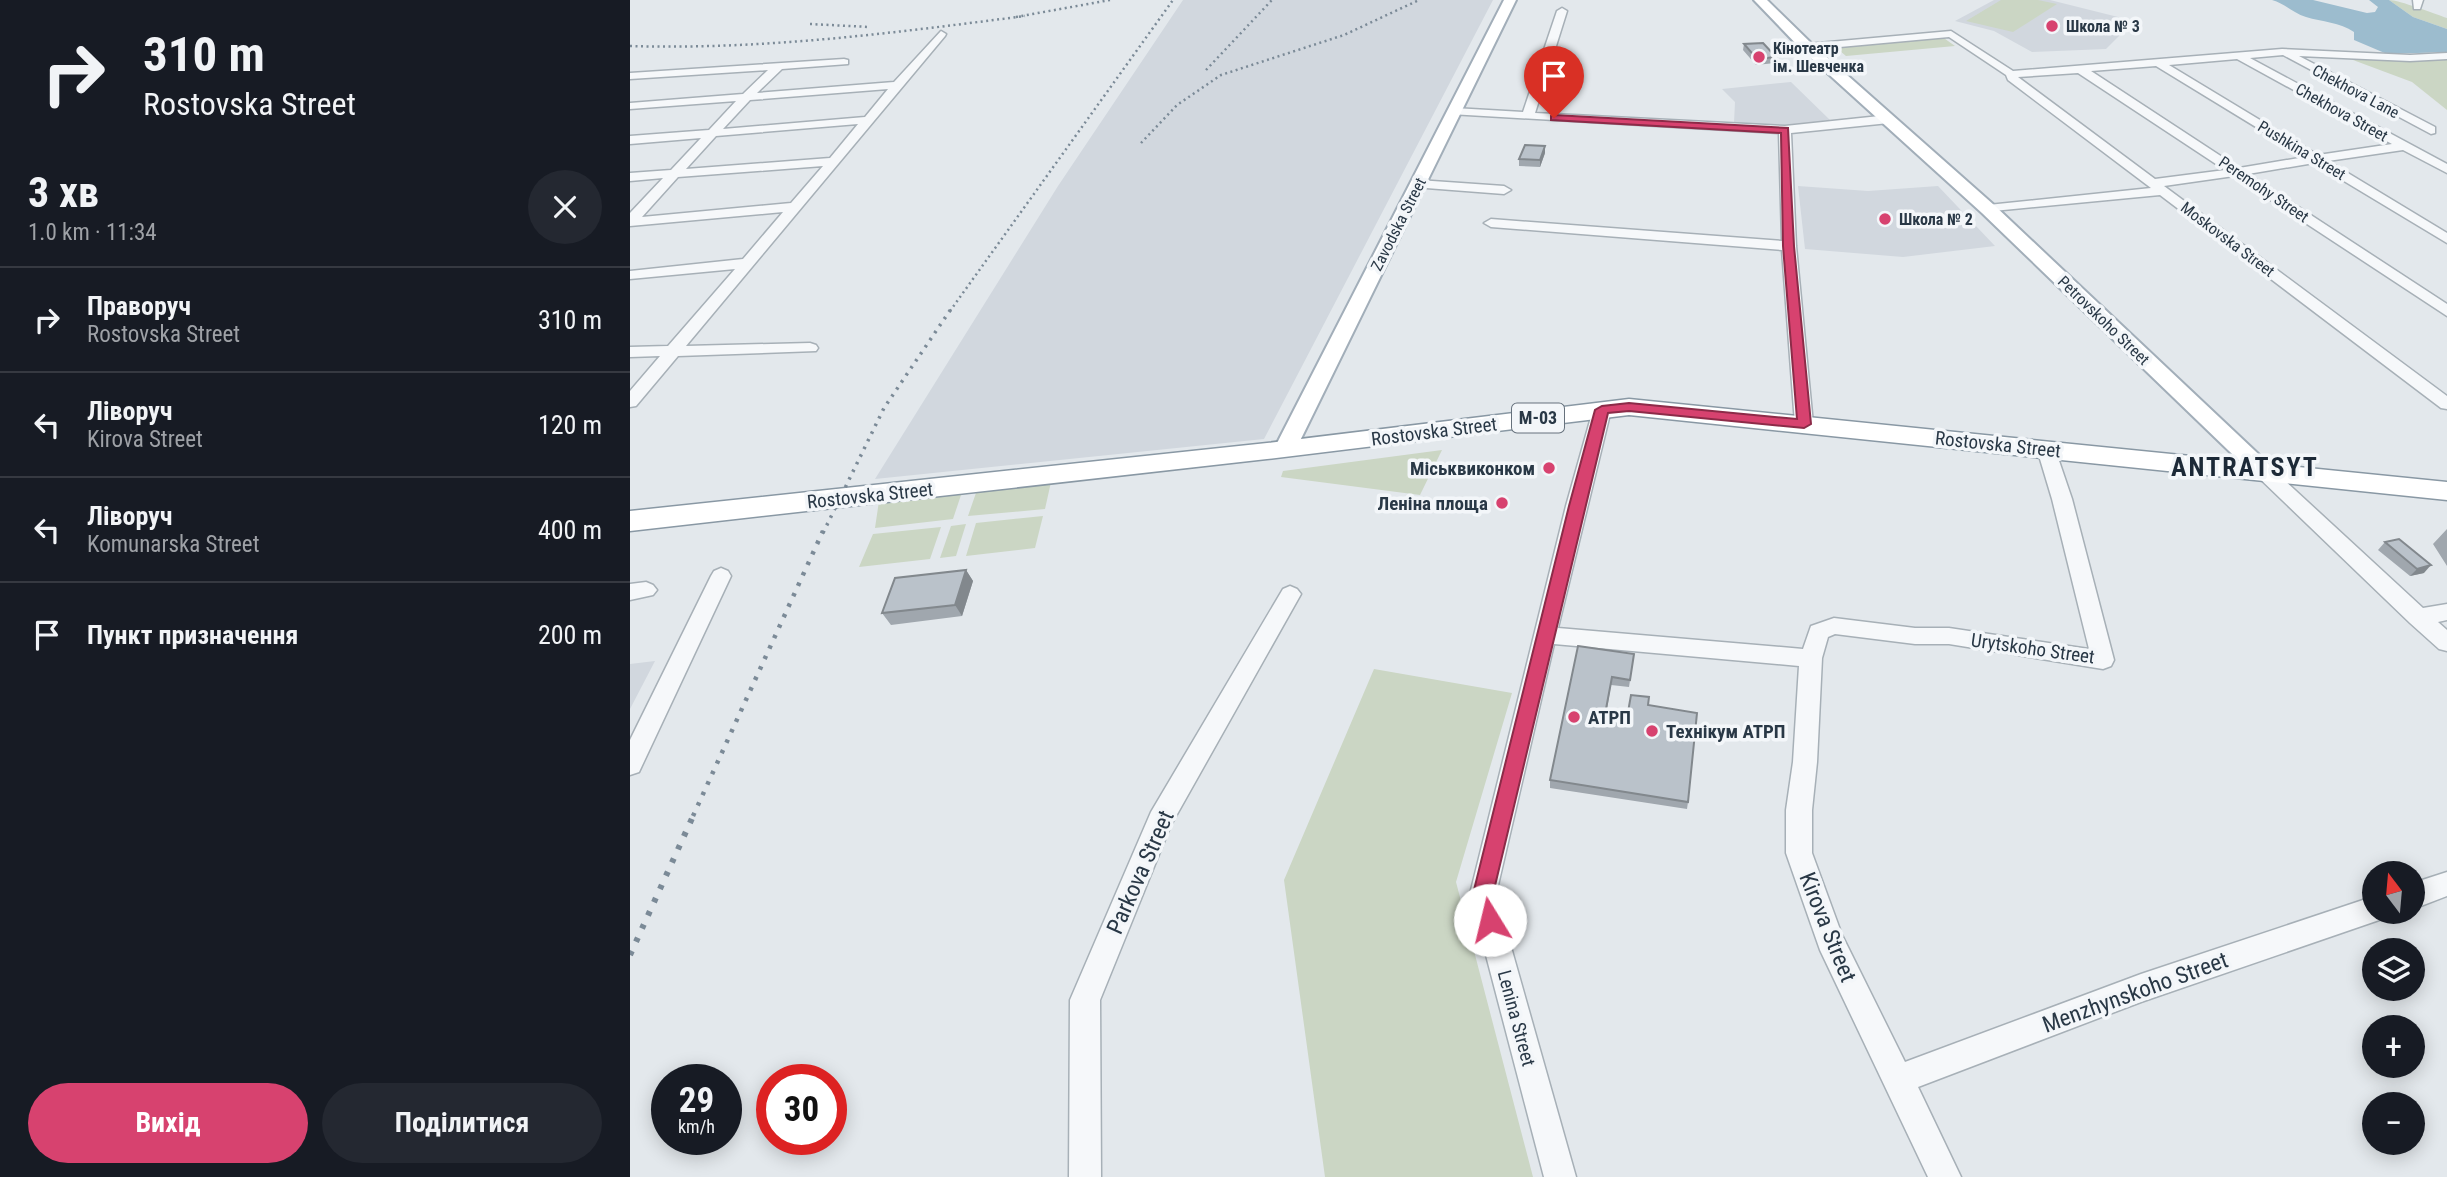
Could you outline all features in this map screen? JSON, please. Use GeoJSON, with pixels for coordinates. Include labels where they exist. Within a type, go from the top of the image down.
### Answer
{"type":"FeatureCollection","features":[{"type":"Feature","properties":{"kind":"highway","name":"Rostovska Street"},"geometry":{"type":"LineString","coordinates":[[630,521],[1285,449],[1629,407],[2447,491]]}},
{"type":"Feature","properties":{"kind":"main road","name":"Zavodska Street"},"geometry":{"type":"LineString","coordinates":[[1285,449],[1510,0]]}},
{"type":"Feature","properties":{"kind":"main road","name":"Petrovskoho Street"},"geometry":{"type":"LineString","coordinates":[[1759,0],[1807,47],[1830,59],[1889,120],[1988,209],[2263,471]]}},
{"type":"Feature","properties":{"kind":"street"},"geometry":{"type":"LineString","coordinates":[[1528,116],[1562,10]]}},
{"type":"Feature","properties":{"kind":"street"},"geometry":{"type":"LineString","coordinates":[[630,402],[941,34]]}},
{"type":"Feature","properties":{"kind":"street","name":"Moskovska Street"},"geometry":{"type":"LineString","coordinates":[[1807,47],[1951,34],[2011,74],[2012,78],[2447,404]]}},
{"type":"Feature","properties":{"kind":"street"},"geometry":{"type":"LineString","coordinates":[[1944,49],[1970,46]]}},
{"type":"Feature","properties":{"kind":"street"},"geometry":{"type":"LineString","coordinates":[[2011,74],[2282,52],[2410,58],[2447,57]]}},
{"type":"Feature","properties":{"kind":"street","name":"Chekhova Lane"},"geometry":{"type":"LineString","coordinates":[[2282,52],[2431,130]]}},
{"type":"Feature","properties":{"kind":"street","name":"Chekhova Street"},"geometry":{"type":"LineString","coordinates":[[2236,55],[2447,169]]}},
{"type":"Feature","properties":{"kind":"street"},"geometry":{"type":"LineString","coordinates":[[630,76],[844,62]]}},
{"type":"Feature","properties":{"kind":"street","name":"Pushkina Street"},"geometry":{"type":"LineString","coordinates":[[2157,62],[2447,239]]}},
{"type":"Feature","properties":{"kind":"street"},"geometry":{"type":"LineString","coordinates":[[630,222],[747,96],[779,66]]}},
{"type":"Feature","properties":{"kind":"street","name":"Peremohy Street"},"geometry":{"type":"LineString","coordinates":[[2080,69],[2447,311]]}},
{"type":"Feature","properties":{"kind":"street"},"geometry":{"type":"LineString","coordinates":[[630,106],[899,85]]}},
{"type":"Feature","properties":{"kind":"street"},"geometry":{"type":"LineString","coordinates":[[1454,112],[1785,130],[1889,120]]}},
{"type":"Feature","properties":{"kind":"street"},"geometry":{"type":"LineString","coordinates":[[630,140],[869,120]]}},
{"type":"Feature","properties":{"kind":"street"},"geometry":{"type":"LineString","coordinates":[[1785,130],[1789,246],[1804,424]]}},
{"type":"Feature","properties":{"kind":"street"},"geometry":{"type":"LineString","coordinates":[[1988,209],[2160,187],[2315,158],[2404,146]]}},
{"type":"Feature","properties":{"kind":"street"},"geometry":{"type":"LineString","coordinates":[[630,177],[834,161]]}},
{"type":"Feature","properties":{"kind":"street"},"geometry":{"type":"LineString","coordinates":[[1418,184],[1504,190]]}},
{"type":"Feature","properties":{"kind":"street"},"geometry":{"type":"LineString","coordinates":[[630,222],[793,207]]}},
{"type":"Feature","properties":{"kind":"street"},"geometry":{"type":"LineString","coordinates":[[1491,223],[1789,246]]}},
{"type":"Feature","properties":{"kind":"street"},"geometry":{"type":"LineString","coordinates":[[630,275],[746,263]]}},
{"type":"Feature","properties":{"kind":"street"},"geometry":{"type":"LineString","coordinates":[[630,352],[810,348]]}},
{"type":"Feature","properties":{"kind":"street","name":"Lenina Street"},"geometry":{"type":"LineString","coordinates":[[1560,1177],[1483,894],[1602,410]]}},
{"type":"Feature","properties":{"kind":"street","name":"Urytskoho Street"},"geometry":{"type":"LineString","coordinates":[[1811,658],[1819,632],[1834,626],[1915,636],[1949,636],[2103,660],[2046,449]]}},
{"type":"Feature","properties":{"kind":"street","name":"Petrovskoho Street"},"geometry":{"type":"LineString","coordinates":[[2263,471],[2447,643]]}},
{"type":"Feature","properties":{"kind":"street"},"geometry":{"type":"LineString","coordinates":[[630,765],[721,576]]}},
{"type":"Feature","properties":{"kind":"street","name":"Parkova Street"},"geometry":{"type":"LineString","coordinates":[[1085,1177],[1085,1000],[1160,820],[1290,594]]}},
{"type":"Feature","properties":{"kind":"street"},"geometry":{"type":"LineString","coordinates":[[2418,617],[2447,612]]}},
{"type":"Feature","properties":{"kind":"street"},"geometry":{"type":"LineString","coordinates":[[1545,635],[1613,643],[1811,658]]}},
{"type":"Feature","properties":{"kind":"street","name":"Kirova Street"},"geometry":{"type":"LineString","coordinates":[[1811,658],[1805,762],[1799,810],[1799,853],[1830,940],[1944,1177]]}},
{"type":"Feature","properties":{"kind":"street"},"geometry":{"type":"LineString","coordinates":[[2426,891],[2447,884]]}},
{"type":"Feature","properties":{"kind":"street","name":"Menzhynskoho Street"},"geometry":{"type":"LineString","coordinates":[[1896,1080],[2141,988],[2362,913]]}},
{"type":"Feature","properties":{"kind":"shaded area"},"geometry":{"type":"Polygon","coordinates":[[[1183,0],[1493,0],[1264,439],[875,479],[1058,186],[1183,0]]]}},
{"type":"Feature","properties":{"kind":"shaded area","name":"Школа № 3"},"geometry":{"type":"Polygon","coordinates":[[[1994,0],[2050,0],[2134,21],[2106,49],[2032,52],[1994,31],[1955,21],[1994,0]]]}},
{"type":"Feature","properties":{"kind":"shaded area"},"geometry":{"type":"Polygon","coordinates":[[[1791,82],[1830,120],[1786,126],[1734,123],[1735,102],[1722,89],[1791,82]]]}},
{"type":"Feature","properties":{"kind":"shaded area","name":"Школа № 2"},"geometry":{"type":"Polygon","coordinates":[[[1798,186],[1868,191],[1938,186],[1995,246],[1903,257],[1805,249],[1798,186]]]}},
{"type":"Feature","properties":{"kind":"shaded area"},"geometry":{"type":"Polygon","coordinates":[[[655,661],[630,709],[630,664],[655,661]]]}},
{"type":"Feature","properties":{"kind":"green space"},"geometry":{"type":"Polygon","coordinates":[[[2001,0],[2038,0],[2057,4],[2013,32],[1966,21],[2001,0]]]}},
{"type":"Feature","properties":{"kind":"green space"},"geometry":{"type":"Polygon","coordinates":[[[2389,0],[2447,18],[2447,29],[2413,17],[2389,0]]]}},
{"type":"Feature","properties":{"kind":"green space"},"geometry":{"type":"Polygon","coordinates":[[[1941,36],[1955,46],[1846,56],[1834,46],[1941,36]]]}},
{"type":"Feature","properties":{"kind":"green space"},"geometry":{"type":"Polygon","coordinates":[[[2345,57],[2447,60],[2447,110],[2412,82],[2345,57]]]}},
{"type":"Feature","properties":{"kind":"green space"},"geometry":{"type":"Polygon","coordinates":[[[1442,450],[1420,495],[1281,477],[1283,471],[1442,450]]]}},
{"type":"Feature","properties":{"kind":"green space"},"geometry":{"type":"Polygon","coordinates":[[[1051,482],[1045,509],[968,516],[977,490],[1051,482]]]}},
{"type":"Feature","properties":{"kind":"green space"},"geometry":{"type":"Polygon","coordinates":[[[962,492],[953,519],[875,528],[879,501],[962,492]]]}},
{"type":"Feature","properties":{"kind":"green space"},"geometry":{"type":"Polygon","coordinates":[[[1043,516],[1035,548],[966,556],[976,523],[1043,516]]]}},
{"type":"Feature","properties":{"kind":"green space"},"geometry":{"type":"Polygon","coordinates":[[[966,524],[956,556],[940,558],[951,526],[966,524]]]}},
{"type":"Feature","properties":{"kind":"green space"},"geometry":{"type":"Polygon","coordinates":[[[941,527],[930,559],[859,567],[873,534],[941,527]]]}},
{"type":"Feature","properties":{"kind":"green space"},"geometry":{"type":"Polygon","coordinates":[[[1374,669],[1512,693],[1456,882],[1533,1177],[1325,1177],[1284,880],[1374,669]]]}},
{"type":"Feature","properties":{"kind":"water"},"geometry":{"type":"Polygon","coordinates":[[[2272,0],[2313,0],[2367,13],[2375,12],[2378,7],[2369,0],[2389,0],[2413,17],[2447,29],[2447,52],[2387,54],[2354,40],[2354,32],[2349,29],[2301,15],[2272,0]]]}},
{"type":"Feature","properties":{"kind":"building"},"geometry":{"type":"Polygon","coordinates":[[[1763,43],[1776,57],[1757,59],[1744,44],[1763,43]]]}},
{"type":"Feature","properties":{"kind":"building"},"geometry":{"type":"Polygon","coordinates":[[[1525,145],[1545,146],[1540,160],[1519,159],[1525,145]]]}},
{"type":"Feature","properties":{"kind":"building"},"geometry":{"type":"Polygon","coordinates":[[[2399,539],[2431,565],[2417,569],[2385,542],[2399,539]]]}},
{"type":"Feature","properties":{"kind":"building"},"geometry":{"type":"Polygon","coordinates":[[[966,570],[955,605],[882,613],[895,578],[966,570]]]}},
{"type":"Feature","properties":{"kind":"building","name":"Технікум АТРП"},"geometry":{"type":"Polygon","coordinates":[[[1578,646],[1634,654],[1630,680],[1612,677],[1606,709],[1628,712],[1631,695],[1649,697],[1648,705],[1697,713],[1688,802],[1550,780],[1578,646]]]}},
{"type":"Feature","properties":{"kind":"railway"},"geometry":{"type":"LineString","coordinates":[[1016,17],[1110,0]]}},
{"type":"Feature","properties":{"kind":"railway"},"geometry":{"type":"LineString","coordinates":[[950,311],[1173,0]]}},
{"type":"Feature","properties":{"kind":"railway"},"geometry":{"type":"LineString","coordinates":[[1206,70],[1272,0]]}},
{"type":"Feature","properties":{"kind":"railway"},"geometry":{"type":"LineString","coordinates":[[1141,143],[1177,105],[1221,75],[1344,35],[1419,0]]}},
{"type":"Feature","properties":{"kind":"railway"},"geometry":{"type":"LineString","coordinates":[[630,46],[779,43],[1025,16]]}},
{"type":"Feature","properties":{"kind":"railway"},"geometry":{"type":"LineString","coordinates":[[810,24],[869,27]]}},
{"type":"Feature","properties":{"kind":"railway"},"geometry":{"type":"LineString","coordinates":[[823,533],[884,408],[951,309]]}},
{"type":"Feature","properties":{"kind":"railway"},"geometry":{"type":"LineString","coordinates":[[693,816],[823,531]]}},
{"type":"Feature","properties":{"kind":"railway"},"geometry":{"type":"LineString","coordinates":[[630,955],[694,814]]}},
{"type":"Feature","properties":{"kind":"place","name":"Школа № 3"},"geometry":{"type":"Point","coordinates":[2052,26]}},
{"type":"Feature","properties":{"kind":"place","name":"Кінотеатр ім. Шевченка"},"geometry":{"type":"Point","coordinates":[1759,57]}},
{"type":"Feature","properties":{"kind":"place","name":"Школа № 2"},"geometry":{"type":"Point","coordinates":[1885,219]}},
{"type":"Feature","properties":{"kind":"place","name":"Міськвиконком"},"geometry":{"type":"Point","coordinates":[1549,468]}},
{"type":"Feature","properties":{"kind":"place","name":"Леніна площа"},"geometry":{"type":"Point","coordinates":[1502,503]}},
{"type":"Feature","properties":{"kind":"place","name":"АТРП"},"geometry":{"type":"Point","coordinates":[1574,717]}},
{"type":"Feature","properties":{"kind":"place","name":"Технікум АТРП"},"geometry":{"type":"Point","coordinates":[1652,731]}},
{"type":"Feature","properties":{"kind":"district","name":"ANTRATSYT"},"geometry":{"type":"Point","coordinates":[2245,467]}},
{"type":"Feature","properties":{"kind":"route"},"geometry":{"type":"LineString","coordinates":[[1490,920],[1483,894],[1576,506],[1602,410],[1629,407],[1804,424],[1789,246],[1785,130],[1554,118]]}}]}
